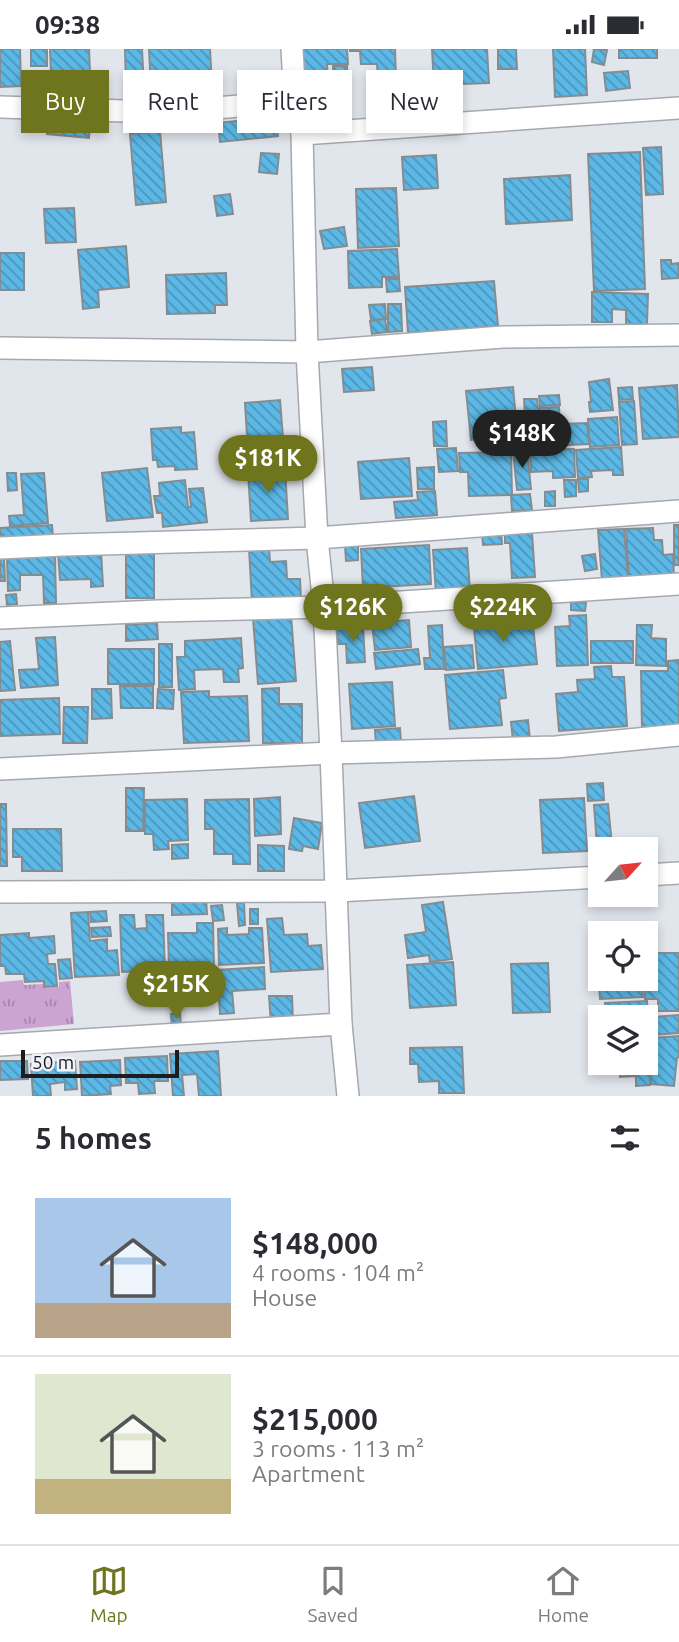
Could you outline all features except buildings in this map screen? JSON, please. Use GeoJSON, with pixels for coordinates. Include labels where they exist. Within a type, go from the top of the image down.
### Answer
{"type":"FeatureCollection","features":[{"type":"Feature","properties":{"kind":"street"},"geometry":{"type":"LineString","coordinates":[[292,49],[293,70]]}},
{"type":"Feature","properties":{"kind":"street"},"geometry":{"type":"LineString","coordinates":[[0,107],[125,111],[237,106]]}},
{"type":"Feature","properties":{"kind":"street"},"geometry":{"type":"LineString","coordinates":[[348,1096],[341,1024],[324,607],[317,538],[307,352],[302,134],[679,108]]}},
{"type":"Feature","properties":{"kind":"street"},"geometry":{"type":"LineString","coordinates":[[0,348],[307,352],[503,337],[679,335]]}},
{"type":"Feature","properties":{"kind":"street"},"geometry":{"type":"LineString","coordinates":[[0,548],[317,538],[679,511]]}},
{"type":"Feature","properties":{"kind":"street"},"geometry":{"type":"LineString","coordinates":[[0,618],[324,607],[679,584]]}},
{"type":"Feature","properties":{"kind":"street"},"geometry":{"type":"LineString","coordinates":[[0,769],[331,753],[556,747],[679,735]]}},
{"type":"Feature","properties":{"kind":"street"},"geometry":{"type":"LineString","coordinates":[[658,874],[679,873]]}},
{"type":"Feature","properties":{"kind":"street"},"geometry":{"type":"LineString","coordinates":[[0,892],[337,891],[588,878]]}},
{"type":"Feature","properties":{"kind":"street"},"geometry":{"type":"LineString","coordinates":[[0,1045],[341,1024]]}},
{"type":"Feature","properties":{"kind":"green space"},"geometry":{"type":"Polygon","coordinates":[[[23,980],[24,985],[43,984],[44,988],[59,987],[59,982],[70,981],[74,1024],[0,1031],[0,982],[23,980]]]}}]}
